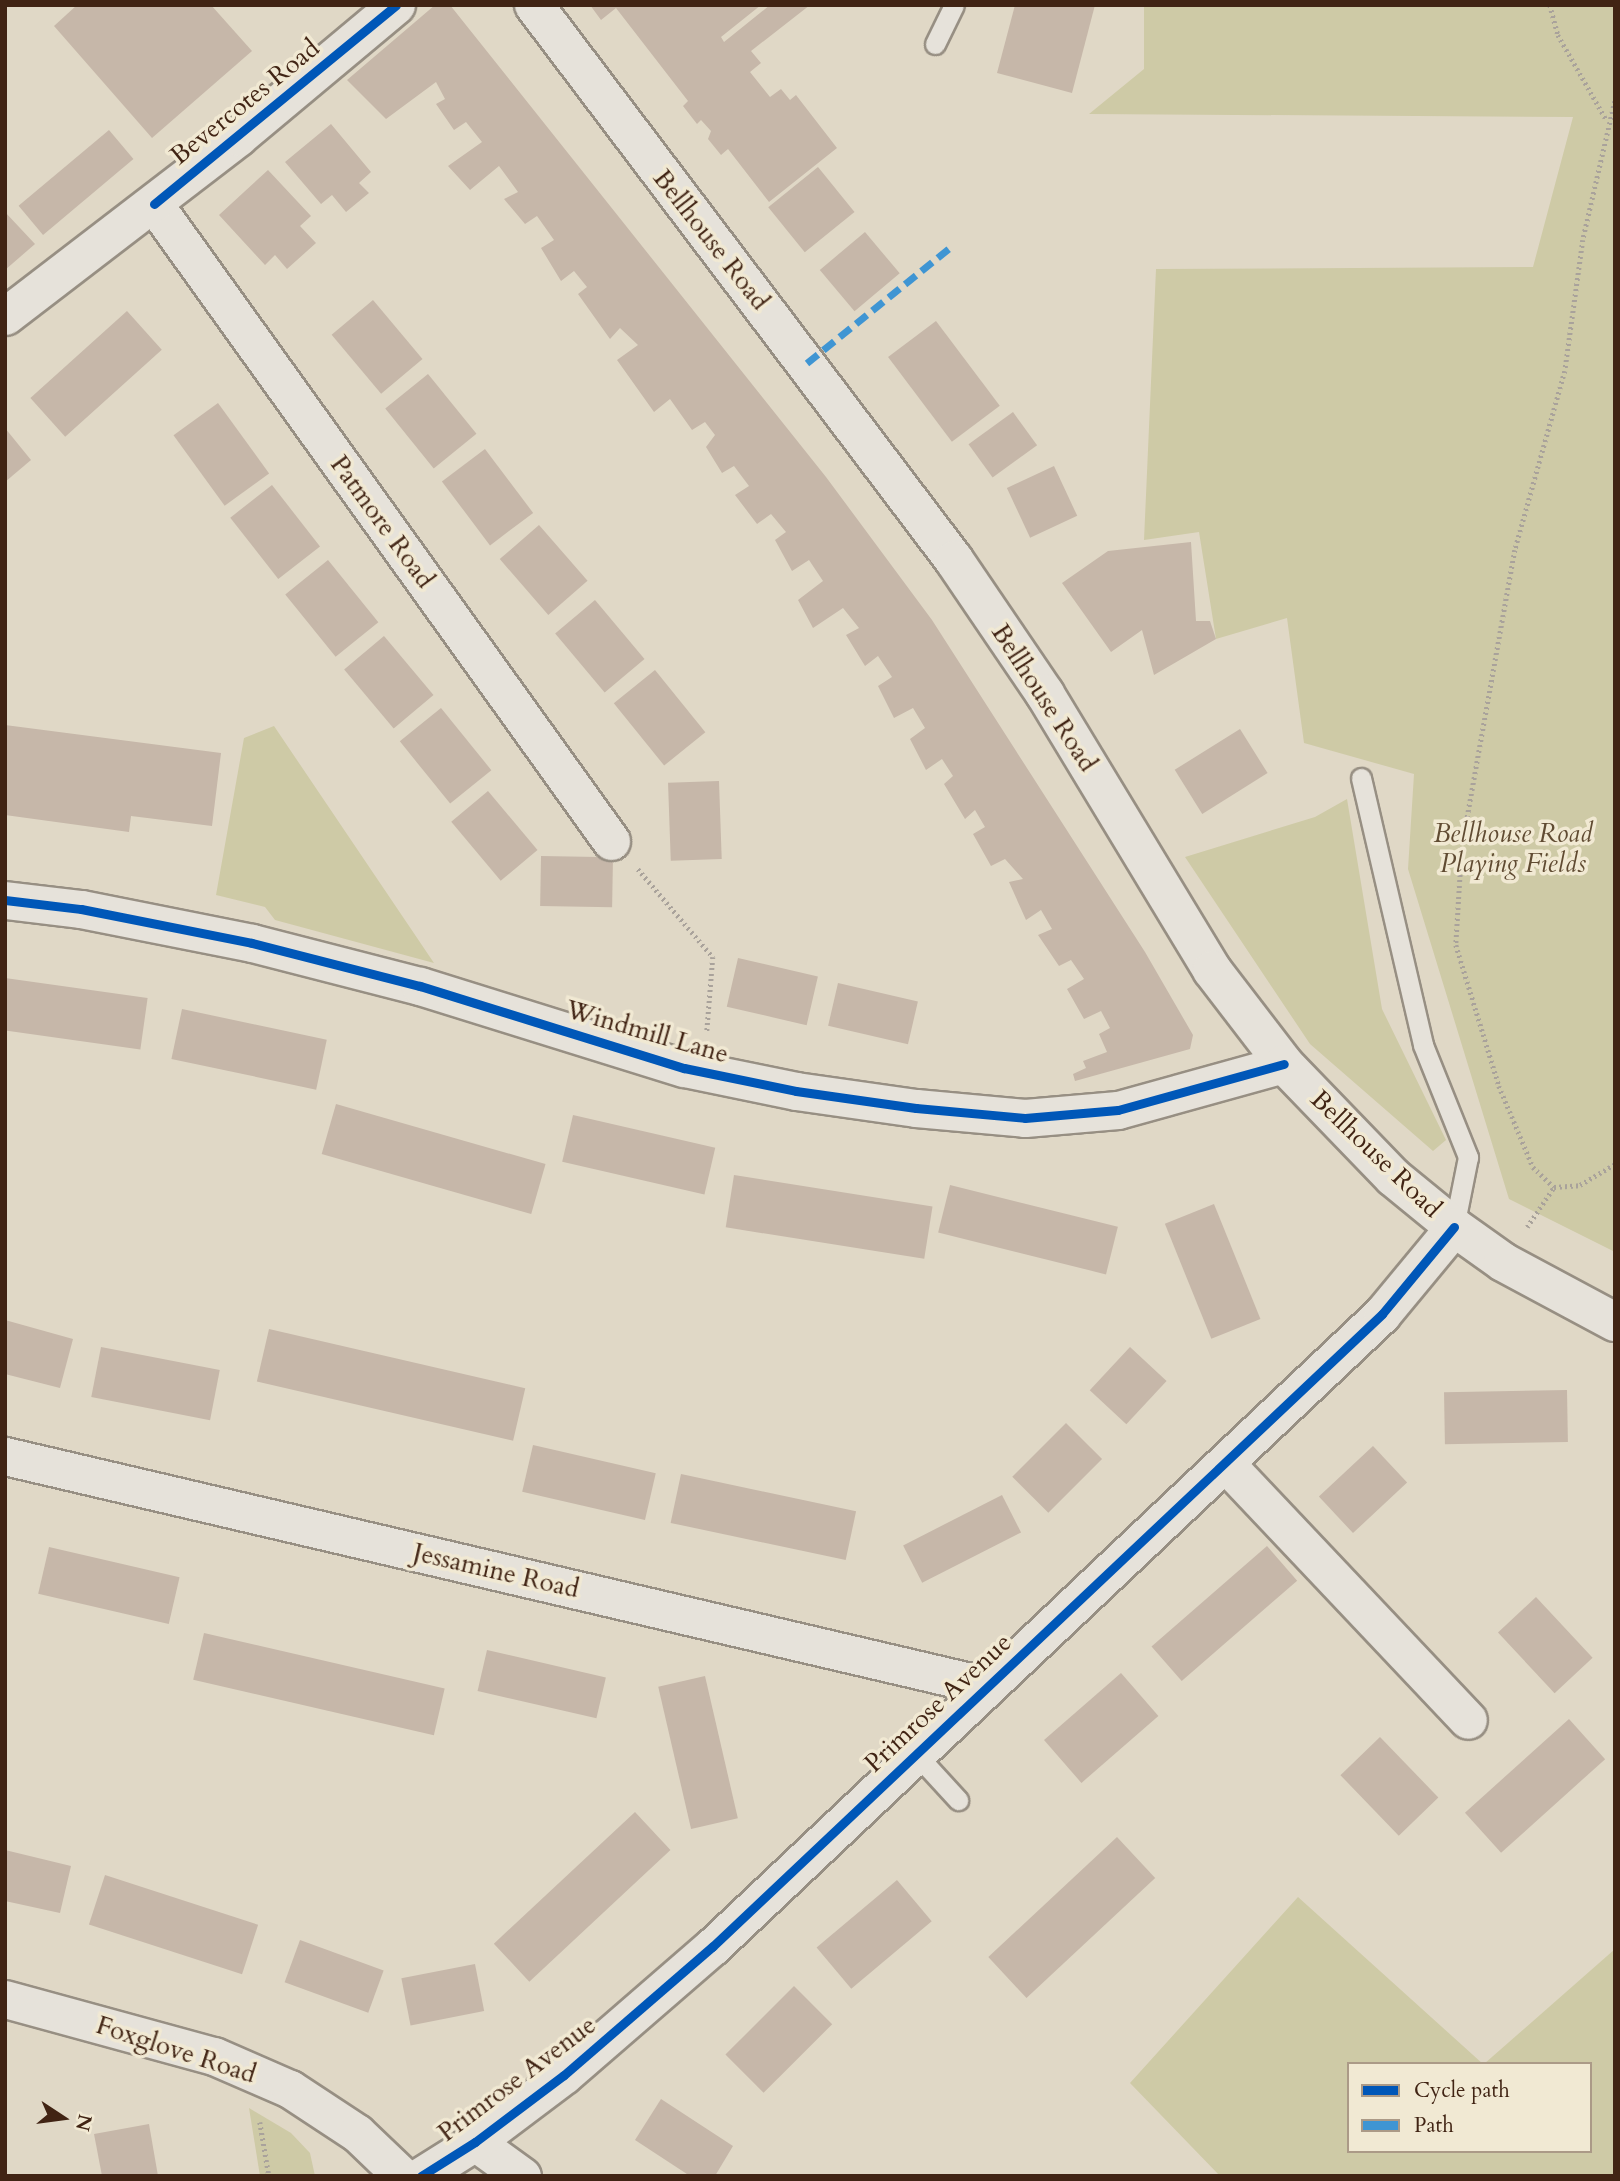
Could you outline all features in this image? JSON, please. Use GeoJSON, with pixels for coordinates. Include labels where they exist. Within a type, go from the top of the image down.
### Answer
{"type":"FeatureCollection","features":[{"type":"Feature","properties":{"kind":"main road","name":"Bellhouse Road"},"geometry":{"type":"LineString","coordinates":[[534,5],[954,559],[1045,694],[1212,970],[1284,1064],[1393,1177],[1454,1227],[1503,1262],[1615,1322]]}},
{"type":"Feature","properties":{"kind":"street","name":"Bevercotes Road"},"geometry":{"type":"LineString","coordinates":[[5,316],[154,204],[396,5]]}},
{"type":"Feature","properties":{"kind":"street","name":"Patmore Road"},"geometry":{"type":"LineString","coordinates":[[154,204],[611,841]]}},
{"type":"Feature","properties":{"kind":"street","name":"Windmill Lane"},"geometry":{"type":"LineString","coordinates":[[5,900],[81,909],[252,943],[420,986],[684,1068],[796,1091],[1025,1118],[1118,1110],[1284,1064]]}},
{"type":"Feature","properties":{"kind":"street","name":"Primrose Avenue"},"geometry":{"type":"LineString","coordinates":[[421,2176],[475,2143],[564,2075],[712,1947],[1382,1314],[1454,1227]]}},
{"type":"Feature","properties":{"kind":"street","name":"Jessamine Road"},"geometry":{"type":"LineString","coordinates":[[5,1456],[987,1686]]}},
{"type":"Feature","properties":{"kind":"street"},"geometry":{"type":"LineString","coordinates":[[1226,1464],[1468,1720]]}},
{"type":"Feature","properties":{"kind":"street","name":"Foxglove Road"},"geometry":{"type":"LineString","coordinates":[[5,1999],[214,2056],[290,2089],[356,2133],[402,2176]]}},
{"type":"Feature","properties":{"kind":"street"},"geometry":{"type":"LineString","coordinates":[[475,2143],[522,2176]]}},
{"type":"Feature","properties":{"kind":"lane"},"geometry":{"type":"LineString","coordinates":[[935,44],[954,5]]}},
{"type":"Feature","properties":{"kind":"lane"},"geometry":{"type":"LineString","coordinates":[[1362,778],[1423,1045],[1468,1157],[1454,1227]]}},
{"type":"Feature","properties":{"kind":"lane"},"geometry":{"type":"LineString","coordinates":[[915,1753],[958,1800]]}},
{"type":"Feature","properties":{"kind":"path"},"geometry":{"type":"LineString","coordinates":[[1550,5],[1559,35],[1607,120]]}},
{"type":"Feature","properties":{"kind":"path"},"geometry":{"type":"LineString","coordinates":[[1615,101],[1607,120],[1583,240],[1564,371],[1515,550],[1462,847],[1456,944],[1499,1086],[1533,1167],[1554,1187],[1580,1185],[1615,1164]]}},
{"type":"Feature","properties":{"kind":"path"},"geometry":{"type":"LineString","coordinates":[[611,841],[713,957],[707,1033],[684,1068]]}},
{"type":"Feature","properties":{"kind":"green space","name":"Bellhouse Road Playing Fields"},"geometry":{"type":"Polygon","coordinates":[[[1144,5],[1615,5],[1615,1252],[1509,1199],[1408,869],[1414,774],[1304,743],[1287,618],[1216,639],[1199,532],[1144,540],[1156,269],[1533,267],[1573,117],[1089,114],[1144,69],[1144,5]]]}},
{"type":"Feature","properties":{"kind":"green space"},"geometry":{"type":"Polygon","coordinates":[[[274,726],[434,963],[275,920],[265,907],[216,895],[244,738],[274,726]]]}},
{"type":"Feature","properties":{"kind":"green space"},"geometry":{"type":"Polygon","coordinates":[[[1347,799],[1382,1009],[1446,1140],[1433,1151],[1310,1044],[1185,857],[1315,817],[1347,799]]]}},
{"type":"Feature","properties":{"kind":"green space"},"geometry":{"type":"Polygon","coordinates":[[[1298,1897],[1481,2062],[1347,2062],[1347,2153],[1592,2153],[1592,2062],[1486,2062],[1615,1949],[1615,2176],[1220,2176],[1130,2083],[1298,1897]]]}},
{"type":"Feature","properties":{"kind":"green space"},"geometry":{"type":"Polygon","coordinates":[[[249,2108],[291,2133],[310,2153],[315,2176],[260,2176],[249,2108]]]}},
{"type":"Feature","properties":{"kind":"building"},"geometry":{"type":"Polygon","coordinates":[[[77,5],[211,5],[252,51],[152,138],[54,26],[77,5]]]}},
{"type":"Feature","properties":{"kind":"building"},"geometry":{"type":"Polygon","coordinates":[[[435,5],[450,5],[826,477],[932,620],[1145,952],[1193,1035],[1190,1049],[1075,1081],[1073,1074],[1086,1068],[1083,1061],[1107,1052],[1099,1034],[1110,1028],[1101,1011],[1084,1019],[1067,989],[1084,979],[1071,960],[1059,966],[1038,935],[1052,929],[1041,910],[1026,920],[1009,882],[1023,879],[1005,859],[991,866],[973,834],[985,827],[975,810],[965,819],[944,784],[953,776],[942,759],[926,770],[910,739],[925,728],[913,708],[894,718],[878,686],[892,677],[878,656],[865,666],[846,635],[859,628],[843,608],[813,628],[798,600],[823,581],[809,560],[792,571],[775,540],[786,532],[771,514],[757,524],[735,495],[749,486],[734,466],[722,473],[706,447],[715,435],[705,422],[692,430],[670,399],[654,412],[617,360],[638,345],[620,328],[610,339],[578,294],[587,287],[574,271],[561,281],[541,248],[554,240],[537,216],[525,224],[504,199],[518,192],[499,166],[470,190],[448,166],[482,142],[466,122],[454,130],[436,104],[445,99],[436,82],[386,119],[347,80],[435,5]]]}},
{"type":"Feature","properties":{"kind":"building"},"geometry":{"type":"Polygon","coordinates":[[[590,5],[761,5],[721,37],[724,42],[770,5],[810,5],[751,51],[761,63],[750,72],[770,97],[781,89],[790,100],[796,95],[837,148],[769,202],[728,149],[721,155],[708,139],[711,131],[701,120],[697,124],[683,106],[688,101],[616,8],[601,20],[590,5]]]}},
{"type":"Feature","properties":{"kind":"building"},"geometry":{"type":"Polygon","coordinates":[[[1015,5],[1095,5],[1072,93],[997,73],[1015,5]]]}},
{"type":"Feature","properties":{"kind":"building"},"geometry":{"type":"Polygon","coordinates":[[[331,124],[371,172],[359,183],[369,193],[346,212],[332,195],[321,204],[285,162],[331,124]]]}},
{"type":"Feature","properties":{"kind":"building"},"geometry":{"type":"Polygon","coordinates":[[[109,130],[133,159],[43,235],[19,206],[109,130]]]}},
{"type":"Feature","properties":{"kind":"building"},"geometry":{"type":"Polygon","coordinates":[[[818,167],[855,212],[805,252],[768,207],[818,167]]]}},
{"type":"Feature","properties":{"kind":"building"},"geometry":{"type":"Polygon","coordinates":[[[268,170],[311,216],[300,226],[316,243],[287,269],[275,255],[265,265],[219,215],[268,170]]]}},
{"type":"Feature","properties":{"kind":"building"},"geometry":{"type":"Polygon","coordinates":[[[5,212],[35,244],[5,270],[5,212]]]}},
{"type":"Feature","properties":{"kind":"building"},"geometry":{"type":"Polygon","coordinates":[[[865,232],[900,273],[855,311],[820,270],[865,232]]]}},
{"type":"Feature","properties":{"kind":"building"},"geometry":{"type":"Polygon","coordinates":[[[373,300],[422,359],[381,394],[332,335],[373,300]]]}},
{"type":"Feature","properties":{"kind":"building"},"geometry":{"type":"Polygon","coordinates":[[[127,311],[162,350],[65,437],[30,398],[127,311]]]}},
{"type":"Feature","properties":{"kind":"building"},"geometry":{"type":"Polygon","coordinates":[[[936,321],[1000,406],[952,442],[888,357],[936,321]]]}},
{"type":"Feature","properties":{"kind":"building"},"geometry":{"type":"Polygon","coordinates":[[[428,374],[476,434],[434,468],[385,409],[428,374]]]}},
{"type":"Feature","properties":{"kind":"building"},"geometry":{"type":"Polygon","coordinates":[[[218,403],[269,473],[225,506],[174,435],[218,403]]]}},
{"type":"Feature","properties":{"kind":"building"},"geometry":{"type":"Polygon","coordinates":[[[1013,412],[1037,445],[993,477],[969,444],[1013,412]]]}},
{"type":"Feature","properties":{"kind":"building"},"geometry":{"type":"Polygon","coordinates":[[[5,428],[31,460],[5,482],[5,428]]]}},
{"type":"Feature","properties":{"kind":"building"},"geometry":{"type":"Polygon","coordinates":[[[485,449],[533,513],[490,545],[442,481],[485,449]]]}},
{"type":"Feature","properties":{"kind":"building"},"geometry":{"type":"Polygon","coordinates":[[[1054,466],[1077,516],[1030,538],[1007,488],[1054,466]]]}},
{"type":"Feature","properties":{"kind":"building"},"geometry":{"type":"Polygon","coordinates":[[[272,485],[320,546],[278,579],[230,518],[272,485]]]}},
{"type":"Feature","properties":{"kind":"building"},"geometry":{"type":"Polygon","coordinates":[[[539,525],[588,581],[548,615],[500,559],[539,525]]]}},
{"type":"Feature","properties":{"kind":"building"},"geometry":{"type":"Polygon","coordinates":[[[1191,542],[1196,621],[1210,621],[1216,639],[1154,675],[1142,630],[1111,652],[1062,583],[1108,551],[1191,542]]]}},
{"type":"Feature","properties":{"kind":"building"},"geometry":{"type":"Polygon","coordinates":[[[328,560],[378,622],[336,657],[285,595],[328,560]]]}},
{"type":"Feature","properties":{"kind":"building"},"geometry":{"type":"Polygon","coordinates":[[[595,600],[644,659],[605,692],[555,633],[595,600]]]}},
{"type":"Feature","properties":{"kind":"building"},"geometry":{"type":"Polygon","coordinates":[[[384,636],[433,695],[394,728],[344,669],[384,636]]]}},
{"type":"Feature","properties":{"kind":"building"},"geometry":{"type":"Polygon","coordinates":[[[655,670],[705,732],[664,766],[614,703],[655,670]]]}},
{"type":"Feature","properties":{"kind":"building"},"geometry":{"type":"Polygon","coordinates":[[[441,708],[491,770],[450,804],[400,741],[441,708]]]}},
{"type":"Feature","properties":{"kind":"building"},"geometry":{"type":"Polygon","coordinates":[[[5,725],[221,753],[212,826],[131,816],[129,832],[5,815],[5,725]]]}},
{"type":"Feature","properties":{"kind":"building"},"geometry":{"type":"Polygon","coordinates":[[[1240,729],[1268,773],[1202,814],[1175,770],[1240,729]]]}},
{"type":"Feature","properties":{"kind":"building"},"geometry":{"type":"Polygon","coordinates":[[[719,781],[722,859],[671,861],[668,783],[719,781]]]}},
{"type":"Feature","properties":{"kind":"building"},"geometry":{"type":"Polygon","coordinates":[[[488,791],[537,850],[501,881],[451,822],[488,791]]]}},
{"type":"Feature","properties":{"kind":"building"},"geometry":{"type":"Polygon","coordinates":[[[541,856],[613,857],[612,907],[540,906],[541,856]]]}},
{"type":"Feature","properties":{"kind":"building"},"geometry":{"type":"Polygon","coordinates":[[[738,958],[818,976],[807,1025],[727,1007],[738,958]]]}},
{"type":"Feature","properties":{"kind":"building"},"geometry":{"type":"Polygon","coordinates":[[[5,978],[148,998],[140,1050],[5,1031],[5,978]]]}},
{"type":"Feature","properties":{"kind":"building"},"geometry":{"type":"Polygon","coordinates":[[[838,983],[918,1001],[908,1044],[828,1026],[838,983]]]}},
{"type":"Feature","properties":{"kind":"building"},"geometry":{"type":"Polygon","coordinates":[[[182,1009],[327,1040],[316,1090],[171,1059],[182,1009]]]}},
{"type":"Feature","properties":{"kind":"building"},"geometry":{"type":"Polygon","coordinates":[[[336,1104],[546,1164],[531,1214],[322,1154],[336,1104]]]}},
{"type":"Feature","properties":{"kind":"building"},"geometry":{"type":"Polygon","coordinates":[[[573,1115],[715,1148],[704,1195],[562,1162],[573,1115]]]}},
{"type":"Feature","properties":{"kind":"building"},"geometry":{"type":"Polygon","coordinates":[[[734,1175],[933,1206],[924,1259],[726,1227],[734,1175]]]}},
{"type":"Feature","properties":{"kind":"building"},"geometry":{"type":"Polygon","coordinates":[[[950,1185],[1118,1227],[1106,1274],[938,1233],[950,1185]]]}},
{"type":"Feature","properties":{"kind":"building"},"geometry":{"type":"Polygon","coordinates":[[[1214,1204],[1260,1319],[1211,1339],[1165,1224],[1214,1204]]]}},
{"type":"Feature","properties":{"kind":"building"},"geometry":{"type":"Polygon","coordinates":[[[5,1320],[73,1339],[60,1388],[5,1374],[5,1320]]]}},
{"type":"Feature","properties":{"kind":"building"},"geometry":{"type":"Polygon","coordinates":[[[269,1329],[525,1388],[513,1441],[257,1382],[269,1329]]]}},
{"type":"Feature","properties":{"kind":"building"},"geometry":{"type":"Polygon","coordinates":[[[101,1347],[220,1370],[210,1420],[91,1397],[101,1347]]]}},
{"type":"Feature","properties":{"kind":"building"},"geometry":{"type":"Polygon","coordinates":[[[1130,1347],[1167,1381],[1126,1424],[1090,1390],[1130,1347]]]}},
{"type":"Feature","properties":{"kind":"building"},"geometry":{"type":"Polygon","coordinates":[[[1567,1390],[1568,1442],[1445,1444],[1444,1392],[1567,1390]]]}},
{"type":"Feature","properties":{"kind":"building"},"geometry":{"type":"Polygon","coordinates":[[[1066,1423],[1102,1459],[1048,1513],[1012,1477],[1066,1423]]]}},
{"type":"Feature","properties":{"kind":"building"},"geometry":{"type":"Polygon","coordinates":[[[533,1445],[656,1473],[645,1520],[522,1492],[533,1445]]]}},
{"type":"Feature","properties":{"kind":"building"},"geometry":{"type":"Polygon","coordinates":[[[1373,1446],[1407,1483],[1353,1533],[1319,1496],[1373,1446]]]}},
{"type":"Feature","properties":{"kind":"building"},"geometry":{"type":"Polygon","coordinates":[[[681,1474],[856,1511],[846,1560],[671,1523],[681,1474]]]}},
{"type":"Feature","properties":{"kind":"building"},"geometry":{"type":"Polygon","coordinates":[[[1002,1495],[1021,1532],[922,1583],[903,1545],[1002,1495]]]}},
{"type":"Feature","properties":{"kind":"building"},"geometry":{"type":"Polygon","coordinates":[[[1267,1546],[1297,1581],[1182,1681],[1152,1646],[1267,1546]]]}},
{"type":"Feature","properties":{"kind":"building"},"geometry":{"type":"Polygon","coordinates":[[[49,1547],[180,1577],[169,1624],[38,1594],[49,1547]]]}},
{"type":"Feature","properties":{"kind":"building"},"geometry":{"type":"Polygon","coordinates":[[[1536,1597],[1593,1658],[1555,1693],[1498,1632],[1536,1597]]]}},
{"type":"Feature","properties":{"kind":"building"},"geometry":{"type":"Polygon","coordinates":[[[204,1633],[445,1689],[434,1735],[193,1680],[204,1633]]]}},
{"type":"Feature","properties":{"kind":"building"},"geometry":{"type":"Polygon","coordinates":[[[487,1650],[606,1677],[596,1718],[478,1691],[487,1650]]]}},
{"type":"Feature","properties":{"kind":"building"},"geometry":{"type":"Polygon","coordinates":[[[1121,1673],[1158,1716],[1081,1783],[1044,1740],[1121,1673]]]}},
{"type":"Feature","properties":{"kind":"building"},"geometry":{"type":"Polygon","coordinates":[[[705,1676],[738,1818],[691,1829],[658,1687],[705,1676]]]}},
{"type":"Feature","properties":{"kind":"building"},"geometry":{"type":"Polygon","coordinates":[[[1569,1719],[1605,1759],[1501,1853],[1465,1813],[1569,1719]]]}},
{"type":"Feature","properties":{"kind":"building"},"geometry":{"type":"Polygon","coordinates":[[[1380,1737],[1438,1797],[1399,1836],[1340,1775],[1380,1737]]]}},
{"type":"Feature","properties":{"kind":"building"},"geometry":{"type":"Polygon","coordinates":[[[635,1812],[670,1850],[529,1982],[494,1944],[635,1812]]]}},
{"type":"Feature","properties":{"kind":"building"},"geometry":{"type":"Polygon","coordinates":[[[1117,1837],[1155,1878],[1026,1998],[988,1957],[1117,1837]]]}},
{"type":"Feature","properties":{"kind":"building"},"geometry":{"type":"Polygon","coordinates":[[[5,1850],[71,1866],[60,1913],[5,1901],[5,1850]]]}},
{"type":"Feature","properties":{"kind":"building"},"geometry":{"type":"Polygon","coordinates":[[[105,1875],[258,1925],[242,1974],[89,1924],[105,1875]]]}},
{"type":"Feature","properties":{"kind":"building"},"geometry":{"type":"Polygon","coordinates":[[[897,1880],[932,1921],[851,1989],[817,1947],[897,1880]]]}},
{"type":"Feature","properties":{"kind":"building"},"geometry":{"type":"Polygon","coordinates":[[[300,1940],[384,1970],[368,2013],[285,1982],[300,1940]]]}},
{"type":"Feature","properties":{"kind":"building"},"geometry":{"type":"Polygon","coordinates":[[[475,1964],[484,2011],[411,2025],[401,1978],[475,1964]]]}},
{"type":"Feature","properties":{"kind":"building"},"geometry":{"type":"Polygon","coordinates":[[[794,1986],[832,2024],[764,2093],[725,2055],[794,1986]]]}},
{"type":"Feature","properties":{"kind":"building"},"geometry":{"type":"Polygon","coordinates":[[[661,2099],[733,2146],[715,2176],[690,2176],[635,2140],[661,2099]]]}},
{"type":"Feature","properties":{"kind":"building"},"geometry":{"type":"Polygon","coordinates":[[[149,2124],[158,2176],[102,2176],[94,2134],[149,2124]]]}},
{"type":"Feature","properties":{"kind":"marked path"},"geometry":{"type":"LineString","coordinates":[[807,363],[953,245]]}},
{"type":"Feature","properties":{"kind":"cycle path"},"geometry":{"type":"LineString","coordinates":[[154,204],[396,5]]}},
{"type":"Feature","properties":{"kind":"cycle path"},"geometry":{"type":"LineString","coordinates":[[5,900],[81,909],[252,943],[420,986],[684,1068],[796,1091],[916,1108],[1025,1118],[1118,1110],[1284,1064]]}},
{"type":"Feature","properties":{"kind":"cycle path"},"geometry":{"type":"LineString","coordinates":[[421,2176],[475,2142],[564,2075],[712,1947],[1382,1314],[1454,1227]]}}]}
